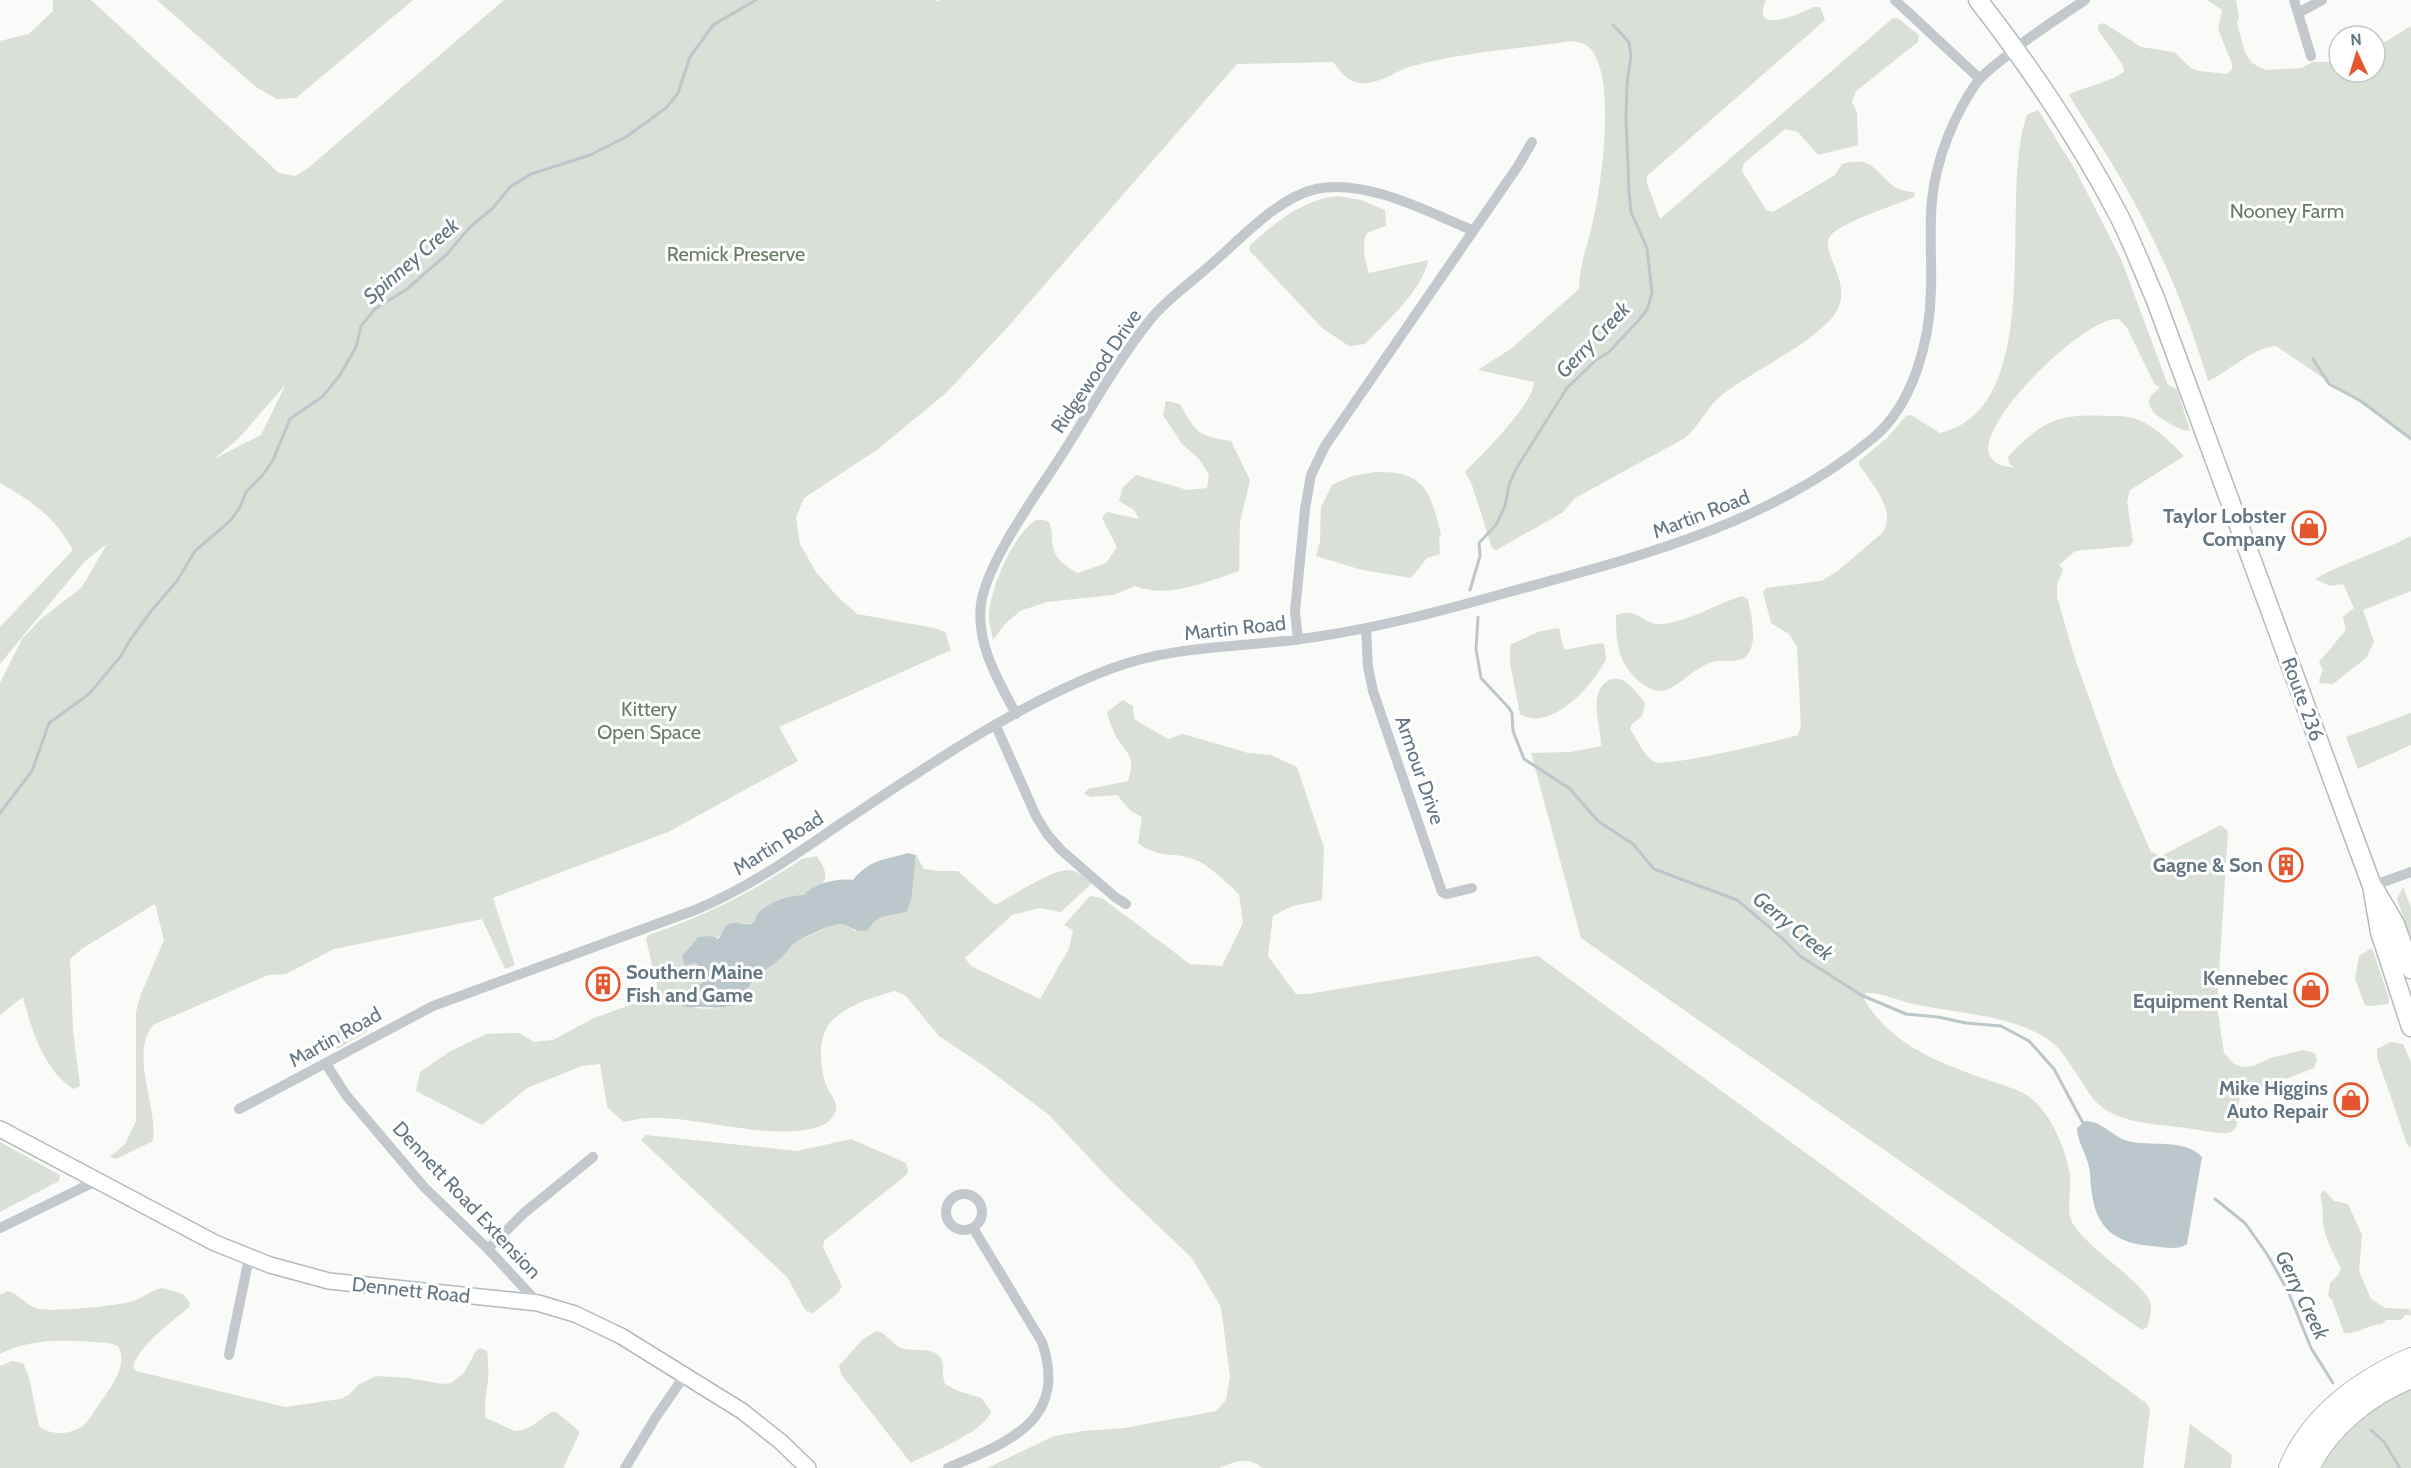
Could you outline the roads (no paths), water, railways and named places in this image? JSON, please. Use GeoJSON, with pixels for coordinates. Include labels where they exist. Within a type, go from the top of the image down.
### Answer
{"type":"FeatureCollection","features":[{"type":"Feature","properties":{"kind":"highway"},"geometry":{"type":"LineString","coordinates":[[2289,1468],[2302,1442],[2339,1401],[2360,1384],[2411,1358]]}},
{"type":"Feature","properties":{"kind":"highway"},"geometry":{"type":"LineString","coordinates":[[2309,1468],[2314,1456],[2354,1412],[2380,1393],[2411,1378]]}},
{"type":"Feature","properties":{"kind":"main road","name":"Route 236"},"geometry":{"type":"LineString","coordinates":[[1978,0],[2015,47],[2098,178],[2121,220],[2154,298],[2372,886],[2380,932],[2411,1027]]}},
{"type":"Feature","properties":{"kind":"main road","name":"Route 236"},"geometry":{"type":"LineString","coordinates":[[2372,886],[2395,924],[2411,969]]}},
{"type":"Feature","properties":{"kind":"street"},"geometry":{"type":"LineString","coordinates":[[1895,0],[1980,79]]}},
{"type":"Feature","properties":{"kind":"street","name":"Martin Road"},"geometry":{"type":"LineString","coordinates":[[239,1109],[433,1006],[714,902],[772,870],[932,763],[1065,688],[1137,660],[1168,653],[1298,640],[1366,628],[1460,607],[1600,569],[1696,537],[1773,504],[1837,465],[1873,439],[1902,404],[1920,354],[1931,297],[1930,222],[1936,176],[1956,120],[1980,79],[2015,47],[2085,0]]}},
{"type":"Feature","properties":{"kind":"street"},"geometry":{"type":"LineString","coordinates":[[2294,0],[2312,56]]}},
{"type":"Feature","properties":{"kind":"street"},"geometry":{"type":"LineString","coordinates":[[2298,13],[2322,0]]}},
{"type":"Feature","properties":{"kind":"street"},"geometry":{"type":"LineString","coordinates":[[1298,640],[1295,612],[1311,475],[1325,446],[1518,166],[1532,142]]}},
{"type":"Feature","properties":{"kind":"street","name":"Ridgewood Drive"},"geometry":{"type":"LineString","coordinates":[[1016,714],[993,668],[982,639],[980,618],[986,587],[1004,548],[1044,482],[1151,319],[1280,206],[1306,192],[1341,186],[1368,191],[1417,207],[1472,230]]}},
{"type":"Feature","properties":{"kind":"street","name":"Armour Drive"},"geometry":{"type":"LineString","coordinates":[[1366,628],[1368,667],[1373,688],[1442,892],[1447,894],[1472,888]]}},
{"type":"Feature","properties":{"kind":"street"},"geometry":{"type":"LineString","coordinates":[[996,726],[1036,816],[1052,840],[1115,897],[1126,904]]}},
{"type":"Feature","properties":{"kind":"street"},"geometry":{"type":"LineString","coordinates":[[2372,886],[2411,872]]}},
{"type":"Feature","properties":{"kind":"street","name":"Dennett Road Extension"},"geometry":{"type":"LineString","coordinates":[[326,1064],[346,1095],[424,1187],[488,1249],[538,1303]]}},
{"type":"Feature","properties":{"kind":"street","name":"Dennett Road"},"geometry":{"type":"LineString","coordinates":[[0,1129],[215,1243],[249,1258],[291,1272],[328,1281],[538,1303],[575,1314],[606,1328],[685,1375],[759,1424],[808,1468]]}},
{"type":"Feature","properties":{"kind":"street"},"geometry":{"type":"LineString","coordinates":[[488,1249],[524,1213],[593,1156]]}},
{"type":"Feature","properties":{"kind":"street"},"geometry":{"type":"LineString","coordinates":[[0,1228],[96,1181]]}},
{"type":"Feature","properties":{"kind":"street"},"geometry":{"type":"LineString","coordinates":[[948,1468],[1021,1433],[1041,1408],[1047,1388],[1047,1361],[1042,1342],[973,1228]]}},
{"type":"Feature","properties":{"kind":"street"},"geometry":{"type":"LineString","coordinates":[[229,1355],[249,1258]]}},
{"type":"Feature","properties":{"kind":"street"},"geometry":{"type":"LineString","coordinates":[[626,1468],[656,1417],[685,1375]]}},
{"type":"Feature","properties":{"kind":"waterway","name":"Spinney Creek"},"geometry":{"type":"LineString","coordinates":[[0,813],[32,771],[49,723],[89,694],[121,656],[152,610],[177,581],[195,551],[231,520],[246,492],[262,476],[273,460],[290,419],[323,396],[340,375],[356,347],[361,326],[375,309],[407,289],[447,254],[470,227],[493,208],[510,187],[531,174],[590,155],[626,137],[666,108],[678,93],[690,57],[713,25],[756,0]]}},
{"type":"Feature","properties":{"kind":"waterway","name":"Gerry Creek"},"geometry":{"type":"LineString","coordinates":[[1470,590],[1480,556],[1479,543],[1496,525],[1505,506],[1509,485],[1516,469],[1567,388],[1596,360],[1609,352],[1637,322],[1647,310],[1652,293],[1647,248],[1631,212],[1629,192],[1626,118],[1631,56],[1629,42],[1613,25]]}},
{"type":"Feature","properties":{"kind":"waterway"},"geometry":{"type":"LineString","coordinates":[[2313,359],[2329,384],[2361,401],[2411,439]]}},
{"type":"Feature","properties":{"kind":"waterway","name":"Gerry Creek"},"geometry":{"type":"LineString","coordinates":[[1478,617],[1476,649],[1481,678],[1512,713],[1513,731],[1524,759],[1569,788],[1598,821],[1633,844],[1654,869],[1737,900],[1800,956],[1861,995],[1906,1014],[2001,1026],[2029,1041],[2054,1069],[2084,1125]]}},
{"type":"Feature","properties":{"kind":"waterway","name":"Gerry Creek"},"geometry":{"type":"LineString","coordinates":[[2215,1199],[2245,1223],[2267,1254],[2288,1291],[2311,1348],[2333,1383]]}},
{"type":"Feature","properties":{"kind":"waterway","name":"Gerry Creek"},"geometry":{"type":"LineString","coordinates":[[2371,1430],[2384,1442],[2400,1468]]}},
{"type":"Feature","properties":{"kind":"place","name":"Taylor Lobster Company"},"geometry":{"type":"Point","coordinates":[2309,528]}},
{"type":"Feature","properties":{"kind":"place","name":"Gagne & Son"},"geometry":{"type":"Point","coordinates":[2286,865]}},
{"type":"Feature","properties":{"kind":"place","name":"Southern Maine Fish and Game"},"geometry":{"type":"Point","coordinates":[603,984]}},
{"type":"Feature","properties":{"kind":"place","name":"Kennebec Equipment Rental"},"geometry":{"type":"Point","coordinates":[2311,990]}},
{"type":"Feature","properties":{"kind":"place","name":"Mike Higgins Auto Repair"},"geometry":{"type":"Point","coordinates":[2351,1100]}},
{"type":"Feature","properties":{"kind":"park label","name":"Nooney Farm"},"geometry":{"type":"Point","coordinates":[2287,211]}},
{"type":"Feature","properties":{"kind":"park label","name":"Remick Preserve"},"geometry":{"type":"Point","coordinates":[736,254]}},
{"type":"Feature","properties":{"kind":"park label","name":"Kittery Open Space"},"geometry":{"type":"Point","coordinates":[649,720]}}]}
